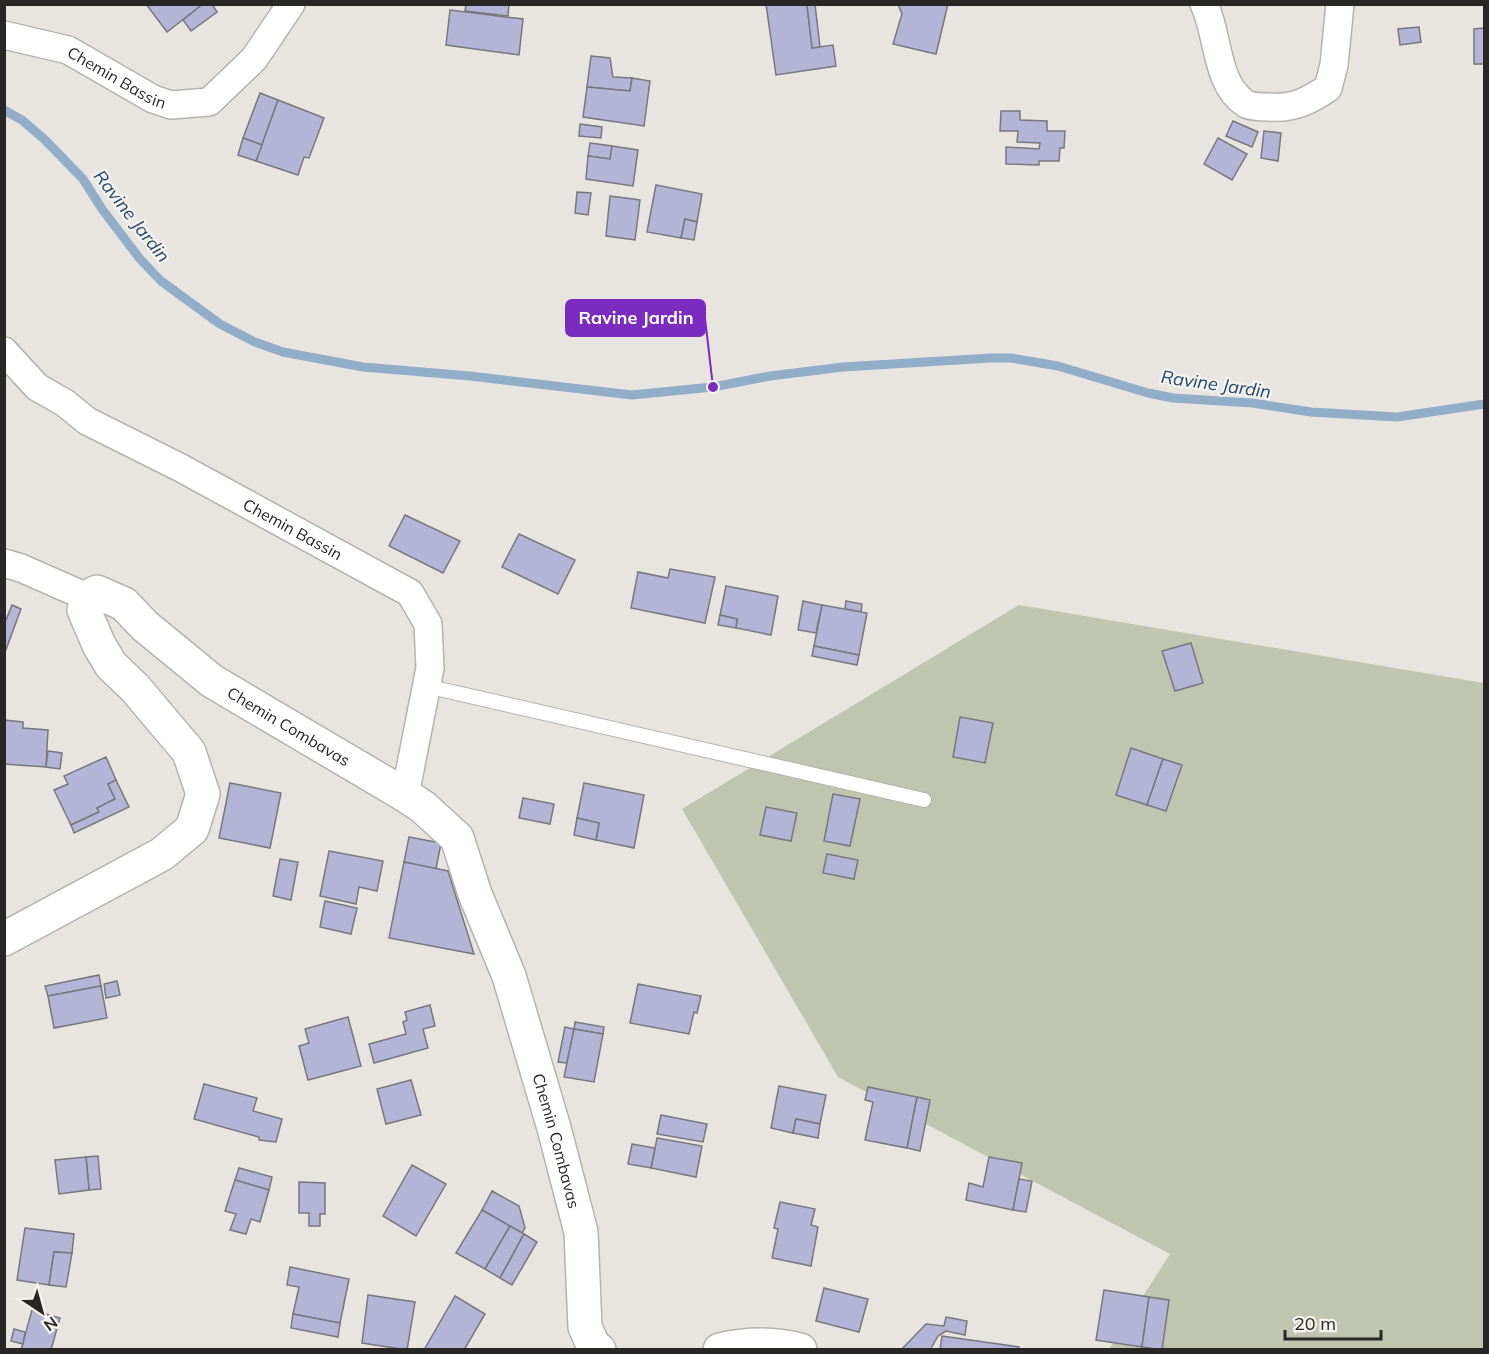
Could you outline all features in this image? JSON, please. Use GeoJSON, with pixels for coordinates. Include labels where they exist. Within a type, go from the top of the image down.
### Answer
{"type":"FeatureCollection","features":[{"type":"Feature","properties":{"kind":"street","name":"Chemin Bassin"},"geometry":{"type":"LineString","coordinates":[[4,35],[68,50],[153,99],[171,105],[209,102],[254,59],[291,4]]}},
{"type":"Feature","properties":{"kind":"street"},"geometry":{"type":"LineString","coordinates":[[1204,4],[1210,18],[1224,75],[1234,92],[1248,105],[1288,108],[1310,100],[1328,88],[1334,65],[1340,4]]}},
{"type":"Feature","properties":{"kind":"street","name":"Chemin Bassin"},"geometry":{"type":"LineString","coordinates":[[4,351],[37,387],[65,403],[87,421],[182,468],[410,593],[428,624],[430,668],[405,795]]}},
{"type":"Feature","properties":{"kind":"street"},"geometry":{"type":"LineString","coordinates":[[4,563],[87,597],[84,610],[99,645],[111,664],[135,688],[189,752],[202,794],[192,829],[162,854],[4,939]]}},
{"type":"Feature","properties":{"kind":"street","name":"Chemin Combavas"},"geometry":{"type":"LineString","coordinates":[[87,597],[97,592],[124,604],[145,626],[213,681],[405,795],[423,807],[457,838],[475,894],[509,976],[554,1128],[581,1232],[585,1327],[593,1345],[599,1350]]}},
{"type":"Feature","properties":{"kind":"street"},"geometry":{"type":"LineString","coordinates":[[720,1350],[734,1346],[774,1344],[800,1350]]}},
{"type":"Feature","properties":{"kind":"lane"},"geometry":{"type":"LineString","coordinates":[[426,686],[924,800]]}},
{"type":"Feature","properties":{"kind":"green space"},"geometry":{"type":"Polygon","coordinates":[[[1019,605],[1484,683],[1484,1349],[1109,1349],[1170,1254],[838,1077],[682,809],[1019,605]]]}},
{"type":"Feature","properties":{"kind":"building"},"geometry":{"type":"Polygon","coordinates":[[[146,4],[203,4],[167,32],[146,4]]]}},
{"type":"Feature","properties":{"kind":"building"},"geometry":{"type":"Polygon","coordinates":[[[203,4],[212,4],[217,12],[191,31],[183,20],[203,4]]]}},
{"type":"Feature","properties":{"kind":"building"},"geometry":{"type":"Polygon","coordinates":[[[466,4],[509,4],[508,16],[465,11],[466,4]]]}},
{"type":"Feature","properties":{"kind":"building"},"geometry":{"type":"Polygon","coordinates":[[[766,4],[812,4],[807,5],[812,48],[833,45],[836,66],[776,75],[766,4]]]}},
{"type":"Feature","properties":{"kind":"building"},"geometry":{"type":"Polygon","coordinates":[[[815,4],[820,47],[812,48],[807,5],[815,4]]]}},
{"type":"Feature","properties":{"kind":"building"},"geometry":{"type":"Polygon","coordinates":[[[898,4],[948,4],[936,54],[893,44],[902,14],[898,4]]]}},
{"type":"Feature","properties":{"kind":"building"},"geometry":{"type":"Polygon","coordinates":[[[450,10],[523,19],[519,55],[446,45],[450,10]]]}},
{"type":"Feature","properties":{"kind":"building"},"geometry":{"type":"Polygon","coordinates":[[[1419,27],[1421,42],[1400,45],[1398,29],[1419,27]]]}},
{"type":"Feature","properties":{"kind":"building"},"geometry":{"type":"Polygon","coordinates":[[[1484,28],[1484,64],[1474,64],[1474,29],[1484,28]]]}},
{"type":"Feature","properties":{"kind":"building"},"geometry":{"type":"Polygon","coordinates":[[[591,56],[610,58],[613,77],[632,78],[630,91],[587,87],[591,56]]]}},
{"type":"Feature","properties":{"kind":"building"},"geometry":{"type":"Polygon","coordinates":[[[632,78],[650,81],[644,126],[583,117],[587,87],[630,91],[632,78]]]}},
{"type":"Feature","properties":{"kind":"building"},"geometry":{"type":"Polygon","coordinates":[[[260,93],[278,100],[262,145],[243,138],[260,93]]]}},
{"type":"Feature","properties":{"kind":"building"},"geometry":{"type":"Polygon","coordinates":[[[278,100],[324,118],[309,158],[304,157],[298,175],[256,161],[278,100]]]}},
{"type":"Feature","properties":{"kind":"building"},"geometry":{"type":"Polygon","coordinates":[[[1001,111],[1020,111],[1020,120],[1047,121],[1047,131],[1065,131],[1064,148],[1060,148],[1059,161],[1039,161],[1039,165],[1006,164],[1006,147],[1039,149],[1040,143],[1017,142],[1018,131],[1000,131],[1001,111]]]}},
{"type":"Feature","properties":{"kind":"building"},"geometry":{"type":"Polygon","coordinates":[[[1233,121],[1258,132],[1252,147],[1226,136],[1233,121]]]}},
{"type":"Feature","properties":{"kind":"building"},"geometry":{"type":"Polygon","coordinates":[[[580,124],[602,127],[601,138],[579,136],[580,124]]]}},
{"type":"Feature","properties":{"kind":"building"},"geometry":{"type":"Polygon","coordinates":[[[1264,131],[1281,133],[1278,161],[1261,158],[1264,131]]]}},
{"type":"Feature","properties":{"kind":"building"},"geometry":{"type":"Polygon","coordinates":[[[243,138],[262,145],[256,161],[238,155],[243,138]]]}},
{"type":"Feature","properties":{"kind":"building"},"geometry":{"type":"Polygon","coordinates":[[[1218,138],[1247,154],[1232,180],[1204,164],[1218,138]]]}},
{"type":"Feature","properties":{"kind":"building"},"geometry":{"type":"Polygon","coordinates":[[[590,143],[612,146],[610,159],[588,156],[590,143]]]}},
{"type":"Feature","properties":{"kind":"building"},"geometry":{"type":"Polygon","coordinates":[[[612,146],[638,150],[633,186],[586,179],[588,156],[610,159],[612,146]]]}},
{"type":"Feature","properties":{"kind":"building"},"geometry":{"type":"Polygon","coordinates":[[[656,185],[702,194],[697,222],[685,219],[681,238],[647,232],[656,185]]]}},
{"type":"Feature","properties":{"kind":"building"},"geometry":{"type":"Polygon","coordinates":[[[577,192],[591,193],[588,215],[575,213],[577,192]]]}},
{"type":"Feature","properties":{"kind":"building"},"geometry":{"type":"Polygon","coordinates":[[[610,196],[640,200],[635,240],[606,236],[610,196]]]}},
{"type":"Feature","properties":{"kind":"building"},"geometry":{"type":"Polygon","coordinates":[[[685,219],[697,222],[694,240],[681,238],[685,219]]]}},
{"type":"Feature","properties":{"kind":"building"},"geometry":{"type":"Polygon","coordinates":[[[405,515],[460,541],[443,573],[389,546],[405,515]]]}},
{"type":"Feature","properties":{"kind":"building"},"geometry":{"type":"Polygon","coordinates":[[[519,534],[575,560],[558,594],[502,567],[519,534]]]}},
{"type":"Feature","properties":{"kind":"building"},"geometry":{"type":"Polygon","coordinates":[[[670,569],[715,577],[705,623],[631,608],[638,572],[668,578],[670,569]]]}},
{"type":"Feature","properties":{"kind":"building"},"geometry":{"type":"Polygon","coordinates":[[[726,586],[778,596],[771,635],[736,628],[737,619],[720,615],[726,586]]]}},
{"type":"Feature","properties":{"kind":"building"},"geometry":{"type":"Polygon","coordinates":[[[803,601],[822,605],[816,633],[798,630],[803,601]]]}},
{"type":"Feature","properties":{"kind":"building"},"geometry":{"type":"Polygon","coordinates":[[[846,601],[862,604],[861,612],[845,609],[846,601]]]}},
{"type":"Feature","properties":{"kind":"building"},"geometry":{"type":"Polygon","coordinates":[[[12,605],[21,609],[4,655],[4,625],[12,605]]]}},
{"type":"Feature","properties":{"kind":"building"},"geometry":{"type":"Polygon","coordinates":[[[822,605],[867,613],[859,655],[814,646],[822,605]]]}},
{"type":"Feature","properties":{"kind":"building"},"geometry":{"type":"Polygon","coordinates":[[[720,615],[737,619],[736,628],[718,625],[720,615]]]}},
{"type":"Feature","properties":{"kind":"building"},"geometry":{"type":"Polygon","coordinates":[[[1191,643],[1203,683],[1175,691],[1162,651],[1191,643]]]}},
{"type":"Feature","properties":{"kind":"building"},"geometry":{"type":"Polygon","coordinates":[[[814,646],[859,655],[857,665],[812,656],[814,646]]]}},
{"type":"Feature","properties":{"kind":"building"},"geometry":{"type":"Polygon","coordinates":[[[960,717],[993,723],[985,763],[953,757],[960,717]]]}},
{"type":"Feature","properties":{"kind":"building"},"geometry":{"type":"Polygon","coordinates":[[[4,720],[23,722],[23,728],[48,730],[46,767],[4,764],[4,720]]]}},
{"type":"Feature","properties":{"kind":"building"},"geometry":{"type":"Polygon","coordinates":[[[1131,748],[1163,759],[1147,805],[1116,795],[1131,748]]]}},
{"type":"Feature","properties":{"kind":"building"},"geometry":{"type":"Polygon","coordinates":[[[48,751],[62,753],[60,769],[46,767],[48,751]]]}},
{"type":"Feature","properties":{"kind":"building"},"geometry":{"type":"Polygon","coordinates":[[[106,757],[116,780],[108,784],[115,799],[97,808],[99,812],[71,825],[54,790],[68,784],[64,776],[106,757]]]}},
{"type":"Feature","properties":{"kind":"building"},"geometry":{"type":"Polygon","coordinates":[[[1163,759],[1182,765],[1166,811],[1147,805],[1163,759]]]}},
{"type":"Feature","properties":{"kind":"building"},"geometry":{"type":"Polygon","coordinates":[[[116,780],[129,807],[74,833],[71,825],[99,812],[97,808],[115,799],[108,784],[116,780]]]}},
{"type":"Feature","properties":{"kind":"building"},"geometry":{"type":"Polygon","coordinates":[[[230,783],[281,793],[270,848],[219,838],[230,783]]]}},
{"type":"Feature","properties":{"kind":"building"},"geometry":{"type":"Polygon","coordinates":[[[584,783],[644,795],[634,848],[596,840],[599,823],[577,818],[584,783]]]}},
{"type":"Feature","properties":{"kind":"building"},"geometry":{"type":"Polygon","coordinates":[[[833,794],[860,799],[850,846],[824,841],[833,794]]]}},
{"type":"Feature","properties":{"kind":"building"},"geometry":{"type":"Polygon","coordinates":[[[523,798],[554,804],[550,824],[519,818],[523,798]]]}},
{"type":"Feature","properties":{"kind":"building"},"geometry":{"type":"Polygon","coordinates":[[[766,807],[797,813],[791,841],[760,835],[766,807]]]}},
{"type":"Feature","properties":{"kind":"building"},"geometry":{"type":"Polygon","coordinates":[[[577,818],[599,823],[596,840],[574,835],[577,818]]]}},
{"type":"Feature","properties":{"kind":"building"},"geometry":{"type":"Polygon","coordinates":[[[409,837],[441,843],[436,869],[404,862],[409,837]]]}},
{"type":"Feature","properties":{"kind":"building"},"geometry":{"type":"Polygon","coordinates":[[[329,851],[383,861],[377,891],[359,887],[356,904],[320,896],[329,851]]]}},
{"type":"Feature","properties":{"kind":"building"},"geometry":{"type":"Polygon","coordinates":[[[827,854],[858,860],[854,879],[823,873],[827,854]]]}},
{"type":"Feature","properties":{"kind":"building"},"geometry":{"type":"Polygon","coordinates":[[[280,859],[298,862],[291,900],[273,896],[280,859]]]}},
{"type":"Feature","properties":{"kind":"building"},"geometry":{"type":"Polygon","coordinates":[[[404,862],[448,871],[474,954],[389,938],[404,862]]]}},
{"type":"Feature","properties":{"kind":"building"},"geometry":{"type":"Polygon","coordinates":[[[325,901],[357,908],[351,934],[320,927],[325,901]]]}},
{"type":"Feature","properties":{"kind":"building"},"geometry":{"type":"Polygon","coordinates":[[[99,975],[101,986],[48,996],[45,986],[99,975]]]}},
{"type":"Feature","properties":{"kind":"building"},"geometry":{"type":"Polygon","coordinates":[[[117,981],[120,995],[106,998],[104,984],[117,981]]]}},
{"type":"Feature","properties":{"kind":"building"},"geometry":{"type":"Polygon","coordinates":[[[638,984],[701,996],[697,1013],[694,1012],[689,1034],[630,1023],[638,984]]]}},
{"type":"Feature","properties":{"kind":"building"},"geometry":{"type":"Polygon","coordinates":[[[101,986],[107,1018],[54,1028],[48,996],[101,986]]]}},
{"type":"Feature","properties":{"kind":"building"},"geometry":{"type":"Polygon","coordinates":[[[430,1005],[435,1026],[423,1029],[428,1048],[374,1063],[369,1044],[406,1034],[403,1022],[407,1020],[405,1012],[430,1005]]]}},
{"type":"Feature","properties":{"kind":"building"},"geometry":{"type":"Polygon","coordinates":[[[348,1017],[361,1066],[308,1080],[299,1046],[309,1043],[305,1029],[348,1017]]]}},
{"type":"Feature","properties":{"kind":"building"},"geometry":{"type":"Polygon","coordinates":[[[575,1022],[604,1027],[603,1034],[574,1029],[575,1022]]]}},
{"type":"Feature","properties":{"kind":"building"},"geometry":{"type":"Polygon","coordinates":[[[565,1027],[574,1029],[567,1063],[558,1062],[565,1027]]]}},
{"type":"Feature","properties":{"kind":"building"},"geometry":{"type":"Polygon","coordinates":[[[574,1029],[603,1034],[594,1082],[564,1077],[574,1029]]]}},
{"type":"Feature","properties":{"kind":"building"},"geometry":{"type":"Polygon","coordinates":[[[411,1080],[421,1115],[386,1124],[377,1089],[411,1080]]]}},
{"type":"Feature","properties":{"kind":"building"},"geometry":{"type":"Polygon","coordinates":[[[204,1084],[257,1098],[253,1111],[282,1119],[276,1142],[259,1140],[259,1137],[194,1119],[204,1084]]]}},
{"type":"Feature","properties":{"kind":"building"},"geometry":{"type":"Polygon","coordinates":[[[779,1086],[826,1095],[820,1124],[796,1119],[793,1133],[771,1128],[779,1086]]]}},
{"type":"Feature","properties":{"kind":"building"},"geometry":{"type":"Polygon","coordinates":[[[868,1087],[917,1097],[907,1148],[865,1140],[873,1102],[865,1100],[868,1087]]]}},
{"type":"Feature","properties":{"kind":"building"},"geometry":{"type":"Polygon","coordinates":[[[917,1097],[930,1100],[920,1151],[907,1148],[917,1097]]]}},
{"type":"Feature","properties":{"kind":"building"},"geometry":{"type":"Polygon","coordinates":[[[661,1115],[707,1124],[703,1142],[657,1134],[661,1115]]]}},
{"type":"Feature","properties":{"kind":"building"},"geometry":{"type":"Polygon","coordinates":[[[796,1119],[820,1124],[818,1138],[793,1133],[796,1119]]]}},
{"type":"Feature","properties":{"kind":"building"},"geometry":{"type":"Polygon","coordinates":[[[657,1138],[702,1146],[696,1177],[651,1168],[657,1138]]]}},
{"type":"Feature","properties":{"kind":"building"},"geometry":{"type":"Polygon","coordinates":[[[632,1144],[655,1148],[651,1168],[628,1164],[632,1144]]]}},
{"type":"Feature","properties":{"kind":"building"},"geometry":{"type":"Polygon","coordinates":[[[98,1156],[101,1189],[89,1190],[86,1157],[98,1156]]]}},
{"type":"Feature","properties":{"kind":"building"},"geometry":{"type":"Polygon","coordinates":[[[86,1157],[89,1190],[59,1194],[55,1160],[86,1157]]]}},
{"type":"Feature","properties":{"kind":"building"},"geometry":{"type":"Polygon","coordinates":[[[989,1157],[1022,1163],[1013,1210],[966,1200],[969,1183],[983,1187],[989,1157]]]}},
{"type":"Feature","properties":{"kind":"building"},"geometry":{"type":"Polygon","coordinates":[[[412,1165],[446,1184],[416,1236],[383,1216],[412,1165]]]}},
{"type":"Feature","properties":{"kind":"building"},"geometry":{"type":"Polygon","coordinates":[[[239,1168],[272,1177],[269,1190],[235,1180],[239,1168]]]}},
{"type":"Feature","properties":{"kind":"building"},"geometry":{"type":"Polygon","coordinates":[[[1019,1179],[1032,1181],[1026,1212],[1013,1210],[1019,1179]]]}},
{"type":"Feature","properties":{"kind":"building"},"geometry":{"type":"Polygon","coordinates":[[[235,1180],[269,1190],[260,1222],[251,1219],[246,1234],[230,1230],[236,1214],[225,1211],[235,1180]]]}},
{"type":"Feature","properties":{"kind":"building"},"geometry":{"type":"Polygon","coordinates":[[[299,1182],[325,1183],[325,1214],[320,1214],[320,1226],[309,1226],[309,1213],[299,1213],[299,1182]]]}},
{"type":"Feature","properties":{"kind":"building"},"geometry":{"type":"Polygon","coordinates":[[[492,1191],[519,1206],[525,1228],[522,1233],[482,1210],[492,1191]]]}},
{"type":"Feature","properties":{"kind":"building"},"geometry":{"type":"Polygon","coordinates":[[[780,1202],[815,1209],[811,1225],[818,1227],[811,1266],[772,1258],[778,1229],[774,1228],[780,1202]]]}},
{"type":"Feature","properties":{"kind":"building"},"geometry":{"type":"Polygon","coordinates":[[[482,1210],[510,1226],[485,1269],[456,1253],[482,1210]]]}},
{"type":"Feature","properties":{"kind":"building"},"geometry":{"type":"Polygon","coordinates":[[[510,1226],[524,1234],[500,1278],[485,1269],[510,1226]]]}},
{"type":"Feature","properties":{"kind":"building"},"geometry":{"type":"Polygon","coordinates":[[[25,1228],[74,1234],[72,1253],[54,1252],[49,1285],[17,1280],[25,1228]]]}},
{"type":"Feature","properties":{"kind":"building"},"geometry":{"type":"Polygon","coordinates":[[[524,1234],[537,1242],[512,1285],[500,1278],[524,1234]]]}},
{"type":"Feature","properties":{"kind":"building"},"geometry":{"type":"Polygon","coordinates":[[[54,1252],[72,1253],[66,1287],[49,1285],[54,1252]]]}},
{"type":"Feature","properties":{"kind":"building"},"geometry":{"type":"Polygon","coordinates":[[[290,1267],[349,1279],[340,1323],[293,1314],[299,1287],[287,1285],[290,1267]]]}},
{"type":"Feature","properties":{"kind":"building"},"geometry":{"type":"Polygon","coordinates":[[[824,1288],[868,1299],[859,1332],[816,1321],[824,1288]]]}},
{"type":"Feature","properties":{"kind":"building"},"geometry":{"type":"Polygon","coordinates":[[[1104,1290],[1149,1297],[1142,1347],[1096,1340],[1104,1290]]]}},
{"type":"Feature","properties":{"kind":"building"},"geometry":{"type":"Polygon","coordinates":[[[368,1295],[415,1302],[407,1350],[362,1343],[368,1295]]]}},
{"type":"Feature","properties":{"kind":"building"},"geometry":{"type":"Polygon","coordinates":[[[455,1296],[485,1314],[464,1350],[424,1350],[455,1296]]]}},
{"type":"Feature","properties":{"kind":"building"},"geometry":{"type":"Polygon","coordinates":[[[1149,1297],[1169,1300],[1162,1350],[1142,1347],[1149,1297]]]}},
{"type":"Feature","properties":{"kind":"building"},"geometry":{"type":"Polygon","coordinates":[[[32,1310],[60,1318],[51,1350],[21,1350],[32,1310]]]}},
{"type":"Feature","properties":{"kind":"building"},"geometry":{"type":"Polygon","coordinates":[[[293,1314],[340,1323],[338,1337],[291,1328],[293,1314]]]}},
{"type":"Feature","properties":{"kind":"building"},"geometry":{"type":"Polygon","coordinates":[[[946,1317],[967,1321],[965,1335],[946,1331],[938,1336],[930,1350],[901,1350],[926,1324],[944,1326],[946,1317]]]}},
{"type":"Feature","properties":{"kind":"building"},"geometry":{"type":"Polygon","coordinates":[[[14,1329],[25,1332],[23,1344],[11,1341],[14,1329]]]}},
{"type":"Feature","properties":{"kind":"building"},"geometry":{"type":"Polygon","coordinates":[[[942,1336],[1019,1347],[1019,1350],[940,1350],[942,1336]]]}},
{"type":"Feature","properties":{"kind":"waterway","name":"Ravine Jardin"},"geometry":{"type":"LineString","coordinates":[[4,110],[22,120],[44,139],[83,179],[102,209],[140,259],[161,281],[220,324],[255,342],[283,352],[363,367],[470,376],[632,395],[713,387],[770,376],[843,367],[1011,358],[1058,366],[1148,393],[1173,398],[1252,403],[1311,412],[1397,417],[1484,404]]}},
{"type":"Feature","properties":{"kind":"place","name":"Ravine Jardin"},"geometry":{"type":"Point","coordinates":[713,387]}}]}
